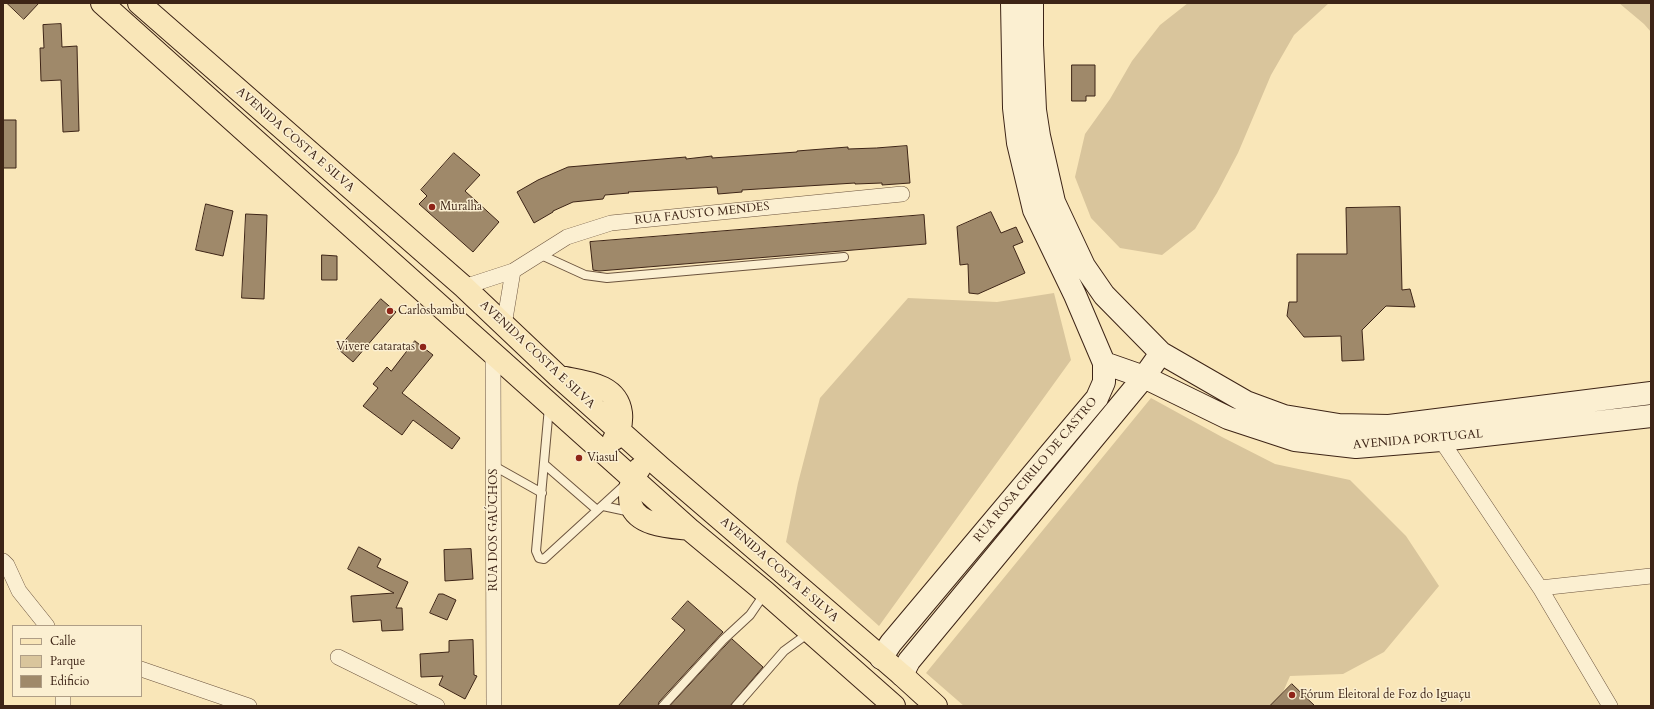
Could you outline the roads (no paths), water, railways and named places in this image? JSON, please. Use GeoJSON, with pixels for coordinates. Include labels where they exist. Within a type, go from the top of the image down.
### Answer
{"type":"FeatureCollection","features":[{"type":"Feature","properties":{"kind":"main road"},"geometry":{"type":"LineString","coordinates":[[102,3],[493,355],[689,529],[765,592],[894,706]]}},
{"type":"Feature","properties":{"kind":"main road","name":"AVENIDA COSTA E SILVA"},"geometry":{"type":"LineString","coordinates":[[140,3],[464,287],[558,376],[596,385],[611,392],[621,411],[619,431],[936,706]]}},
{"type":"Feature","properties":{"kind":"main road","name":"RUA ROSA CIRILO DE CASTRO"},"geometry":{"type":"LineString","coordinates":[[881,658],[1097,398],[1104,382],[1104,364],[1075,295],[1034,210],[1018,136],[1014,108],[1022,44],[1012,3]]}},
{"type":"Feature","properties":{"kind":"main road"},"geometry":{"type":"LineString","coordinates":[[1022,44],[1032,3]]}},
{"type":"Feature","properties":{"kind":"main road","name":"AVENIDA PORTUGAL"},"geometry":{"type":"LineString","coordinates":[[1022,44],[1039,136],[1054,202],[1084,266],[1104,295],[1161,353],[1246,402],[1284,416],[1339,425],[1389,426],[1651,393]]}},
{"type":"Feature","properties":{"kind":"main road"},"geometry":{"type":"LineString","coordinates":[[1034,210],[1054,202]]}},
{"type":"Feature","properties":{"kind":"main road"},"geometry":{"type":"LineString","coordinates":[[902,675],[909,661],[1144,377],[1161,353]]}},
{"type":"Feature","properties":{"kind":"main road","name":"AVENIDA PORTUGAL"},"geometry":{"type":"LineString","coordinates":[[1104,364],[1144,377],[1228,418],[1295,440],[1356,447],[1441,440],[1651,416]]}},
{"type":"Feature","properties":{"kind":"main road"},"geometry":{"type":"LineString","coordinates":[[595,445],[606,445],[611,443],[619,431]]}},
{"type":"Feature","properties":{"kind":"main road"},"geometry":{"type":"LineString","coordinates":[[661,468],[640,468],[632,478],[630,492],[631,505],[637,514],[645,520],[657,524],[689,529]]}},
{"type":"Feature","properties":{"kind":"street","name":"RUA FAUSTO MENDES"},"geometry":{"type":"LineString","coordinates":[[464,287],[513,271],[567,237],[611,223],[902,194]]}},
{"type":"Feature","properties":{"kind":"street"},"geometry":{"type":"LineString","coordinates":[[504,325],[513,271]]}},
{"type":"Feature","properties":{"kind":"street","name":"RUA DOS GAÚCHOS"},"geometry":{"type":"LineString","coordinates":[[493,355],[494,706]]}},
{"type":"Feature","properties":{"kind":"street"},"geometry":{"type":"LineString","coordinates":[[1441,440],[1540,588],[1610,706]]}},
{"type":"Feature","properties":{"kind":"street"},"geometry":{"type":"LineString","coordinates":[[3,561],[7,565],[19,591],[46,625]]}},
{"type":"Feature","properties":{"kind":"street"},"geometry":{"type":"LineString","coordinates":[[1540,588],[1651,576]]}},
{"type":"Feature","properties":{"kind":"street"},"geometry":{"type":"LineString","coordinates":[[338,657],[437,706]]}},
{"type":"Feature","properties":{"kind":"street"},"geometry":{"type":"LineString","coordinates":[[142,668],[212,700],[249,706]]}},
{"type":"Feature","properties":{"kind":"lane"},"geometry":{"type":"LineString","coordinates":[[539,254],[585,275],[607,278],[844,257]]}},
{"type":"Feature","properties":{"kind":"lane"},"geometry":{"type":"LineString","coordinates":[[549,404],[536,550],[539,558],[544,559],[632,478]]}},
{"type":"Feature","properties":{"kind":"lane"},"geometry":{"type":"LineString","coordinates":[[544,464],[600,508],[637,514]]}},
{"type":"Feature","properties":{"kind":"lane"},"geometry":{"type":"LineString","coordinates":[[494,466],[542,493]]}},
{"type":"Feature","properties":{"kind":"lane"},"geometry":{"type":"LineString","coordinates":[[664,706],[724,640],[750,615],[765,592]]}},
{"type":"Feature","properties":{"kind":"lane"},"geometry":{"type":"LineString","coordinates":[[736,706],[784,651],[811,632]]}},
{"type":"Feature","properties":{"kind":"place","name":"Muralha"},"geometry":{"type":"Point","coordinates":[432,207]}},
{"type":"Feature","properties":{"kind":"place","name":"Carlosbambu"},"geometry":{"type":"Point","coordinates":[390,311]}},
{"type":"Feature","properties":{"kind":"place","name":"Vivere cataratas"},"geometry":{"type":"Point","coordinates":[423,347]}},
{"type":"Feature","properties":{"kind":"place","name":"Viasul"},"geometry":{"type":"Point","coordinates":[579,458]}},
{"type":"Feature","properties":{"kind":"place","name":"Fórum Eleitoral de Foz do Iguaçu"},"geometry":{"type":"Point","coordinates":[1292,695]}}]}
